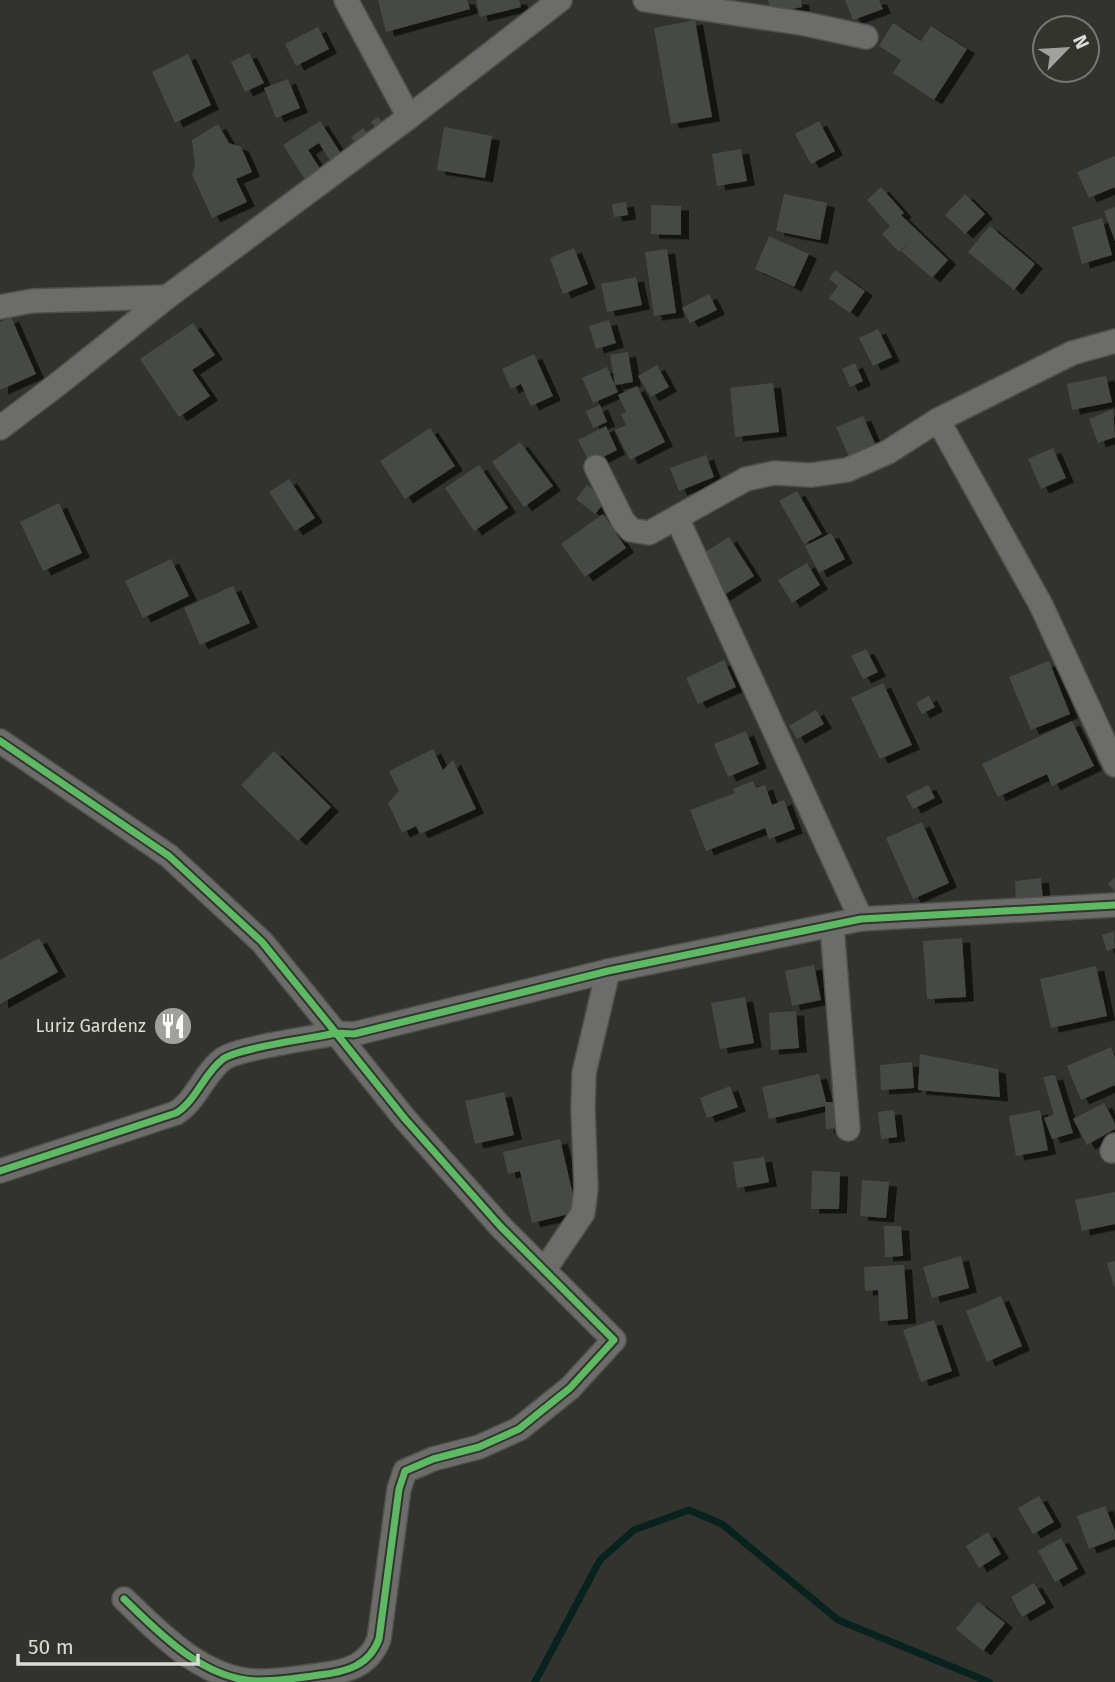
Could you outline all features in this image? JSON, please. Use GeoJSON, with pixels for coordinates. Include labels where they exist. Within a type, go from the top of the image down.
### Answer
{"type":"FeatureCollection","features":[{"type":"Feature","properties":{"kind":"street"},"geometry":{"type":"LineString","coordinates":[[346,0],[409,117]]}},
{"type":"Feature","properties":{"kind":"street"},"geometry":{"type":"LineString","coordinates":[[0,428],[167,297],[561,0]]}},
{"type":"Feature","properties":{"kind":"street"},"geometry":{"type":"LineString","coordinates":[[645,0],[806,24],[866,37]]}},
{"type":"Feature","properties":{"kind":"street"},"geometry":{"type":"LineString","coordinates":[[0,307],[32,301],[167,297]]}},
{"type":"Feature","properties":{"kind":"street"},"geometry":{"type":"LineString","coordinates":[[596,467],[623,521],[632,530],[649,533],[746,480],[774,473],[811,475],[847,470],[888,452],[938,420],[1072,353],[1115,341]]}},
{"type":"Feature","properties":{"kind":"street"},"geometry":{"type":"LineString","coordinates":[[938,420],[1041,605],[1115,765]]}},
{"type":"Feature","properties":{"kind":"street"},"geometry":{"type":"LineString","coordinates":[[677,517],[861,919]]}},
{"type":"Feature","properties":{"kind":"street"},"geometry":{"type":"LineString","coordinates":[[0,741],[169,856],[262,942],[405,1119],[500,1226],[614,1340],[570,1388],[519,1429],[480,1447],[433,1459],[405,1471],[399,1489],[379,1639],[374,1652],[367,1659],[331,1674],[257,1682],[235,1677],[185,1655],[124,1599]]}},
{"type":"Feature","properties":{"kind":"street"},"geometry":{"type":"LineString","coordinates":[[0,1171],[176,1113],[187,1104],[223,1059],[239,1053],[336,1033],[355,1034],[608,971],[861,919],[1115,905]]}},
{"type":"Feature","properties":{"kind":"street"},"geometry":{"type":"LineString","coordinates":[[832,926],[848,1129]]}},
{"type":"Feature","properties":{"kind":"street"},"geometry":{"type":"LineString","coordinates":[[545,1269],[583,1213],[586,1188],[584,1073],[608,971]]}},
{"type":"Feature","properties":{"kind":"building"},"geometry":{"type":"Polygon","coordinates":[[[378,0],[467,0],[470,9],[386,32],[378,0]]]}},
{"type":"Feature","properties":{"kind":"building"},"geometry":{"type":"Polygon","coordinates":[[[476,0],[519,0],[521,7],[480,17],[476,0]]]}},
{"type":"Feature","properties":{"kind":"building"},"geometry":{"type":"Polygon","coordinates":[[[768,0],[801,0],[802,7],[771,13],[768,0]]]}},
{"type":"Feature","properties":{"kind":"building"},"geometry":{"type":"Polygon","coordinates":[[[845,0],[879,0],[883,9],[853,20],[845,0]]]}},
{"type":"Feature","properties":{"kind":"building"},"geometry":{"type":"Polygon","coordinates":[[[695,20],[712,117],[671,124],[654,28],[695,20]]]}},
{"type":"Feature","properties":{"kind":"building"},"geometry":{"type":"Polygon","coordinates":[[[893,23],[921,41],[931,26],[967,49],[934,100],[893,73],[901,60],[879,46],[893,23]]]}},
{"type":"Feature","properties":{"kind":"building"},"geometry":{"type":"Polygon","coordinates":[[[318,27],[329,49],[296,66],[285,44],[318,27]]]}},
{"type":"Feature","properties":{"kind":"building"},"geometry":{"type":"Polygon","coordinates":[[[249,53],[264,83],[245,92],[231,62],[249,53]]]}},
{"type":"Feature","properties":{"kind":"building"},"geometry":{"type":"Polygon","coordinates":[[[188,54],[211,105],[175,123],[152,72],[188,54]]]}},
{"type":"Feature","properties":{"kind":"building"},"geometry":{"type":"Polygon","coordinates":[[[288,79],[300,108],[276,118],[264,88],[288,79]]]}},
{"type":"Feature","properties":{"kind":"building"},"geometry":{"type":"Polygon","coordinates":[[[378,117],[385,126],[378,131],[371,122],[378,117]]]}},
{"type":"Feature","properties":{"kind":"building"},"geometry":{"type":"Polygon","coordinates":[[[320,121],[347,163],[336,170],[319,143],[308,150],[325,176],[309,186],[283,145],[320,121]]]}},
{"type":"Feature","properties":{"kind":"building"},"geometry":{"type":"Polygon","coordinates":[[[819,121],[835,151],[811,164],[795,134],[819,121]]]}},
{"type":"Feature","properties":{"kind":"building"},"geometry":{"type":"Polygon","coordinates":[[[218,124],[229,143],[241,147],[252,172],[236,179],[247,202],[212,218],[192,174],[195,166],[192,140],[218,124]]]}},
{"type":"Feature","properties":{"kind":"building"},"geometry":{"type":"Polygon","coordinates":[[[444,127],[492,136],[485,178],[437,170],[444,127]]]}},
{"type":"Feature","properties":{"kind":"building"},"geometry":{"type":"Polygon","coordinates":[[[363,128],[368,136],[357,145],[351,137],[363,128]]]}},
{"type":"Feature","properties":{"kind":"building"},"geometry":{"type":"Polygon","coordinates":[[[741,149],[747,181],[717,186],[712,154],[741,149]]]}},
{"type":"Feature","properties":{"kind":"building"},"geometry":{"type":"Polygon","coordinates":[[[1115,156],[1115,187],[1089,198],[1077,172],[1115,156]]]}},
{"type":"Feature","properties":{"kind":"building"},"geometry":{"type":"Polygon","coordinates":[[[881,187],[904,213],[901,215],[948,260],[932,278],[901,251],[910,241],[899,252],[882,234],[890,226],[867,200],[881,187]]]}},
{"type":"Feature","properties":{"kind":"building"},"geometry":{"type":"Polygon","coordinates":[[[784,194],[827,203],[820,240],[776,231],[784,194]]]}},
{"type":"Feature","properties":{"kind":"building"},"geometry":{"type":"Polygon","coordinates":[[[965,194],[985,214],[965,234],[945,215],[965,194]]]}},
{"type":"Feature","properties":{"kind":"building"},"geometry":{"type":"Polygon","coordinates":[[[626,202],[628,215],[614,217],[612,204],[626,202]]]}},
{"type":"Feature","properties":{"kind":"building"},"geometry":{"type":"Polygon","coordinates":[[[651,205],[681,206],[681,235],[651,234],[651,205]]]}},
{"type":"Feature","properties":{"kind":"building"},"geometry":{"type":"Polygon","coordinates":[[[1115,207],[1115,241],[1104,211],[1115,207]]]}},
{"type":"Feature","properties":{"kind":"building"},"geometry":{"type":"Polygon","coordinates":[[[1102,218],[1112,255],[1082,264],[1072,227],[1102,218]]]}},
{"type":"Feature","properties":{"kind":"building"},"geometry":{"type":"Polygon","coordinates":[[[990,226],[1035,264],[1014,290],[968,252],[990,226]]]}},
{"type":"Feature","properties":{"kind":"building"},"geometry":{"type":"Polygon","coordinates":[[[769,236],[809,254],[794,287],[755,269],[769,236]]]}},
{"type":"Feature","properties":{"kind":"building"},"geometry":{"type":"Polygon","coordinates":[[[574,248],[588,284],[563,294],[550,258],[574,248]]]}},
{"type":"Feature","properties":{"kind":"building"},"geometry":{"type":"Polygon","coordinates":[[[667,249],[676,313],[654,316],[645,252],[667,249]]]}},
{"type":"Feature","properties":{"kind":"building"},"geometry":{"type":"Polygon","coordinates":[[[835,270],[865,291],[850,313],[829,298],[838,286],[829,279],[835,270]]]}},
{"type":"Feature","properties":{"kind":"building"},"geometry":{"type":"Polygon","coordinates":[[[636,277],[642,305],[607,312],[601,284],[636,277]]]}},
{"type":"Feature","properties":{"kind":"building"},"geometry":{"type":"Polygon","coordinates":[[[709,294],[717,310],[690,323],[682,308],[709,294]]]}},
{"type":"Feature","properties":{"kind":"building"},"geometry":{"type":"Polygon","coordinates":[[[11,317],[36,374],[0,390],[0,322],[11,317]]]}},
{"type":"Feature","properties":{"kind":"building"},"geometry":{"type":"Polygon","coordinates":[[[609,320],[616,343],[596,349],[589,326],[609,320]]]}},
{"type":"Feature","properties":{"kind":"building"},"geometry":{"type":"Polygon","coordinates":[[[193,323],[215,355],[192,370],[210,396],[179,417],[140,359],[193,323]]]}},
{"type":"Feature","properties":{"kind":"building"},"geometry":{"type":"Polygon","coordinates":[[[878,329],[892,357],[873,366],[859,338],[878,329]]]}},
{"type":"Feature","properties":{"kind":"building"},"geometry":{"type":"Polygon","coordinates":[[[628,352],[633,382],[615,385],[610,355],[628,352]]]}},
{"type":"Feature","properties":{"kind":"building"},"geometry":{"type":"Polygon","coordinates":[[[534,354],[553,396],[531,406],[521,384],[511,389],[502,369],[534,354]]]}},
{"type":"Feature","properties":{"kind":"building"},"geometry":{"type":"Polygon","coordinates":[[[855,363],[863,381],[850,387],[842,369],[855,363]]]}},
{"type":"Feature","properties":{"kind":"building"},"geometry":{"type":"Polygon","coordinates":[[[657,365],[669,387],[651,397],[638,376],[657,365]]]}},
{"type":"Feature","properties":{"kind":"building"},"geometry":{"type":"Polygon","coordinates":[[[607,367],[618,392],[593,403],[582,378],[607,367]]]}},
{"type":"Feature","properties":{"kind":"building"},"geometry":{"type":"Polygon","coordinates":[[[1106,376],[1112,402],[1072,410],[1067,384],[1106,376]]]}},
{"type":"Feature","properties":{"kind":"building"},"geometry":{"type":"Polygon","coordinates":[[[773,383],[779,432],[735,437],[730,388],[773,383]]]}},
{"type":"Feature","properties":{"kind":"building"},"geometry":{"type":"Polygon","coordinates":[[[637,386],[665,442],[630,460],[615,430],[626,425],[621,414],[626,412],[618,395],[637,386]]]}},
{"type":"Feature","properties":{"kind":"building"},"geometry":{"type":"Polygon","coordinates":[[[600,405],[607,422],[593,428],[586,411],[600,405]]]}},
{"type":"Feature","properties":{"kind":"building"},"geometry":{"type":"Polygon","coordinates":[[[1113,409],[1115,437],[1098,443],[1089,419],[1113,409]]]}},
{"type":"Feature","properties":{"kind":"building"},"geometry":{"type":"Polygon","coordinates":[[[863,416],[877,448],[850,459],[836,427],[863,416]]]}},
{"type":"Feature","properties":{"kind":"building"},"geometry":{"type":"Polygon","coordinates":[[[606,426],[617,450],[590,464],[578,440],[606,426]]]}},
{"type":"Feature","properties":{"kind":"building"},"geometry":{"type":"Polygon","coordinates":[[[430,428],[455,466],[405,499],[380,461],[430,428]]]}},
{"type":"Feature","properties":{"kind":"building"},"geometry":{"type":"Polygon","coordinates":[[[520,442],[553,486],[524,507],[492,462],[520,442]]]}},
{"type":"Feature","properties":{"kind":"building"},"geometry":{"type":"Polygon","coordinates":[[[1053,448],[1066,478],[1041,489],[1028,459],[1053,448]]]}},
{"type":"Feature","properties":{"kind":"building"},"geometry":{"type":"Polygon","coordinates":[[[706,455],[714,477],[679,491],[670,468],[706,455]]]}},
{"type":"Feature","properties":{"kind":"building"},"geometry":{"type":"Polygon","coordinates":[[[479,465],[508,508],[474,531],[445,488],[479,465]]]}},
{"type":"Feature","properties":{"kind":"building"},"geometry":{"type":"Polygon","coordinates":[[[289,479],[315,518],[295,531],[269,492],[289,479]]]}},
{"type":"Feature","properties":{"kind":"building"},"geometry":{"type":"Polygon","coordinates":[[[587,485],[606,501],[595,514],[576,499],[587,485]]]}},
{"type":"Feature","properties":{"kind":"building"},"geometry":{"type":"Polygon","coordinates":[[[797,491],[822,534],[804,544],[779,501],[797,491]]]}},
{"type":"Feature","properties":{"kind":"building"},"geometry":{"type":"Polygon","coordinates":[[[59,503],[82,553],[43,571],[20,522],[59,503]]]}},
{"type":"Feature","properties":{"kind":"building"},"geometry":{"type":"Polygon","coordinates":[[[603,514],[626,548],[585,577],[561,544],[603,514]]]}},
{"type":"Feature","properties":{"kind":"building"},"geometry":{"type":"Polygon","coordinates":[[[831,533],[845,559],[819,573],[805,546],[831,533]]]}},
{"type":"Feature","properties":{"kind":"building"},"geometry":{"type":"Polygon","coordinates":[[[729,537],[754,576],[721,597],[696,558],[729,537]]]}},
{"type":"Feature","properties":{"kind":"building"},"geometry":{"type":"Polygon","coordinates":[[[171,559],[189,596],[143,618],[125,581],[171,559]]]}},
{"type":"Feature","properties":{"kind":"building"},"geometry":{"type":"Polygon","coordinates":[[[807,563],[820,585],[792,603],[778,580],[807,563]]]}},
{"type":"Feature","properties":{"kind":"building"},"geometry":{"type":"Polygon","coordinates":[[[233,586],[250,623],[200,645],[184,608],[233,586]]]}},
{"type":"Feature","properties":{"kind":"building"},"geometry":{"type":"Polygon","coordinates":[[[866,649],[878,672],[863,679],[851,656],[866,649]]]}},
{"type":"Feature","properties":{"kind":"building"},"geometry":{"type":"Polygon","coordinates":[[[724,660],[736,687],[698,704],[686,678],[724,660]]]}},
{"type":"Feature","properties":{"kind":"building"},"geometry":{"type":"Polygon","coordinates":[[[1049,661],[1070,714],[1031,730],[1009,677],[1049,661]]]}},
{"type":"Feature","properties":{"kind":"building"},"geometry":{"type":"Polygon","coordinates":[[[883,683],[912,745],[880,759],[851,698],[883,683]]]}},
{"type":"Feature","properties":{"kind":"building"},"geometry":{"type":"Polygon","coordinates":[[[929,696],[935,707],[922,714],[916,703],[929,696]]]}},
{"type":"Feature","properties":{"kind":"building"},"geometry":{"type":"Polygon","coordinates":[[[816,710],[824,724],[797,739],[789,726],[816,710]]]}},
{"type":"Feature","properties":{"kind":"building"},"geometry":{"type":"Polygon","coordinates":[[[1072,721],[1094,766],[1052,786],[1047,774],[998,797],[982,764],[1072,721]]]}},
{"type":"Feature","properties":{"kind":"building"},"geometry":{"type":"Polygon","coordinates":[[[746,731],[759,764],[728,777],[714,744],[746,731]]]}},
{"type":"Feature","properties":{"kind":"building"},"geometry":{"type":"Polygon","coordinates":[[[433,749],[443,770],[453,760],[476,809],[420,834],[416,826],[402,833],[388,803],[399,791],[389,771],[433,749]]]}},
{"type":"Feature","properties":{"kind":"building"},"geometry":{"type":"Polygon","coordinates":[[[274,751],[331,807],[298,841],[241,785],[274,751]]]}},
{"type":"Feature","properties":{"kind":"building"},"geometry":{"type":"Polygon","coordinates":[[[753,781],[756,788],[765,785],[772,805],[784,800],[795,829],[769,839],[765,828],[706,851],[690,810],[735,793],[733,789],[753,781]]]}},
{"type":"Feature","properties":{"kind":"building"},"geometry":{"type":"Polygon","coordinates":[[[928,785],[935,798],[913,809],[906,796],[928,785]]]}},
{"type":"Feature","properties":{"kind":"building"},"geometry":{"type":"Polygon","coordinates":[[[922,822],[949,883],[913,899],[886,838],[922,822]]]}},
{"type":"Feature","properties":{"kind":"building"},"geometry":{"type":"Polygon","coordinates":[[[1115,877],[1115,892],[1108,884],[1115,877]]]}},
{"type":"Feature","properties":{"kind":"building"},"geometry":{"type":"Polygon","coordinates":[[[1041,878],[1043,900],[1016,902],[1015,881],[1041,878]]]}},
{"type":"Feature","properties":{"kind":"building"},"geometry":{"type":"Polygon","coordinates":[[[1114,931],[1115,948],[1107,951],[1102,935],[1114,931]]]}},
{"type":"Feature","properties":{"kind":"building"},"geometry":{"type":"Polygon","coordinates":[[[39,938],[58,972],[0,1004],[0,960],[39,938]]]}},
{"type":"Feature","properties":{"kind":"building"},"geometry":{"type":"Polygon","coordinates":[[[962,938],[966,997],[927,999],[923,941],[962,938]]]}},
{"type":"Feature","properties":{"kind":"building"},"geometry":{"type":"Polygon","coordinates":[[[814,965],[821,1000],[792,1006],[785,971],[814,965]]]}},
{"type":"Feature","properties":{"kind":"building"},"geometry":{"type":"Polygon","coordinates":[[[1096,966],[1107,1016],[1051,1028],[1040,979],[1096,966]]]}},
{"type":"Feature","properties":{"kind":"building"},"geometry":{"type":"Polygon","coordinates":[[[745,997],[754,1043],[720,1049],[711,1003],[745,997]]]}},
{"type":"Feature","properties":{"kind":"building"},"geometry":{"type":"Polygon","coordinates":[[[796,1011],[799,1048],[771,1050],[769,1013],[796,1011]]]}},
{"type":"Feature","properties":{"kind":"building"},"geometry":{"type":"Polygon","coordinates":[[[1111,1047],[1115,1057],[1115,1085],[1081,1100],[1067,1066],[1111,1047]]]}},
{"type":"Feature","properties":{"kind":"building"},"geometry":{"type":"Polygon","coordinates":[[[920,1054],[998,1069],[1000,1097],[918,1090],[920,1054]]]}},
{"type":"Feature","properties":{"kind":"building"},"geometry":{"type":"Polygon","coordinates":[[[912,1062],[914,1088],[881,1090],[880,1065],[912,1062]]]}},
{"type":"Feature","properties":{"kind":"building"},"geometry":{"type":"Polygon","coordinates":[[[819,1074],[826,1102],[838,1102],[839,1128],[826,1129],[825,1106],[769,1119],[762,1087],[819,1074]]]}},
{"type":"Feature","properties":{"kind":"building"},"geometry":{"type":"Polygon","coordinates":[[[1055,1075],[1073,1133],[1052,1139],[1044,1118],[1054,1115],[1043,1077],[1055,1075]]]}},
{"type":"Feature","properties":{"kind":"building"},"geometry":{"type":"Polygon","coordinates":[[[730,1086],[738,1107],[707,1118],[700,1098],[730,1086]]]}},
{"type":"Feature","properties":{"kind":"building"},"geometry":{"type":"Polygon","coordinates":[[[504,1092],[514,1135],[475,1144],[465,1101],[504,1092]]]}},
{"type":"Feature","properties":{"kind":"building"},"geometry":{"type":"Polygon","coordinates":[[[1104,1103],[1115,1123],[1115,1129],[1087,1145],[1073,1119],[1104,1103]]]}},
{"type":"Feature","properties":{"kind":"building"},"geometry":{"type":"Polygon","coordinates":[[[894,1110],[897,1137],[881,1139],[878,1112],[894,1110]]]}},
{"type":"Feature","properties":{"kind":"building"},"geometry":{"type":"Polygon","coordinates":[[[1040,1110],[1048,1150],[1016,1156],[1009,1116],[1040,1110]]]}},
{"type":"Feature","properties":{"kind":"building"},"geometry":{"type":"Polygon","coordinates":[[[560,1139],[577,1212],[532,1223],[520,1171],[508,1174],[503,1152],[560,1139]]]}},
{"type":"Feature","properties":{"kind":"building"},"geometry":{"type":"Polygon","coordinates":[[[764,1157],[769,1182],[737,1188],[733,1162],[764,1157]]]}},
{"type":"Feature","properties":{"kind":"building"},"geometry":{"type":"Polygon","coordinates":[[[812,1171],[840,1172],[839,1209],[811,1209],[812,1171]]]}},
{"type":"Feature","properties":{"kind":"building"},"geometry":{"type":"Polygon","coordinates":[[[862,1180],[889,1182],[886,1218],[860,1216],[862,1180]]]}},
{"type":"Feature","properties":{"kind":"building"},"geometry":{"type":"Polygon","coordinates":[[[1115,1192],[1115,1224],[1082,1231],[1075,1200],[1115,1192]]]}},
{"type":"Feature","properties":{"kind":"building"},"geometry":{"type":"Polygon","coordinates":[[[884,1226],[901,1226],[903,1256],[885,1257],[884,1226]]]}},
{"type":"Feature","properties":{"kind":"building"},"geometry":{"type":"Polygon","coordinates":[[[961,1256],[969,1288],[932,1298],[923,1267],[961,1256]]]}},
{"type":"Feature","properties":{"kind":"building"},"geometry":{"type":"Polygon","coordinates":[[[1115,1261],[1115,1287],[1114,1287],[1107,1263],[1115,1261]]]}},
{"type":"Feature","properties":{"kind":"building"},"geometry":{"type":"Polygon","coordinates":[[[904,1265],[908,1319],[880,1321],[878,1290],[865,1291],[864,1267],[904,1265]]]}},
{"type":"Feature","properties":{"kind":"building"},"geometry":{"type":"Polygon","coordinates":[[[1001,1296],[1022,1346],[987,1362],[966,1311],[1001,1296]]]}},
{"type":"Feature","properties":{"kind":"building"},"geometry":{"type":"Polygon","coordinates":[[[934,1320],[952,1371],[921,1382],[903,1330],[934,1320]]]}},
{"type":"Feature","properties":{"kind":"building"},"geometry":{"type":"Polygon","coordinates":[[[1039,1496],[1054,1522],[1033,1534],[1018,1508],[1039,1496]]]}},
{"type":"Feature","properties":{"kind":"building"},"geometry":{"type":"Polygon","coordinates":[[[1105,1506],[1115,1531],[1115,1539],[1089,1549],[1077,1516],[1105,1506]]]}},
{"type":"Feature","properties":{"kind":"building"},"geometry":{"type":"Polygon","coordinates":[[[988,1532],[1001,1554],[979,1568],[966,1546],[988,1532]]]}},
{"type":"Feature","properties":{"kind":"building"},"geometry":{"type":"Polygon","coordinates":[[[1061,1538],[1078,1569],[1055,1582],[1038,1551],[1061,1538]]]}},
{"type":"Feature","properties":{"kind":"building"},"geometry":{"type":"Polygon","coordinates":[[[1034,1583],[1046,1603],[1022,1617],[1011,1597],[1034,1583]]]}},
{"type":"Feature","properties":{"kind":"building"},"geometry":{"type":"Polygon","coordinates":[[[978,1602],[1005,1623],[983,1651],[956,1629],[978,1602]]]}},
{"type":"Feature","properties":{"kind":"waterway"},"geometry":{"type":"LineString","coordinates":[[535,1682],[600,1560],[634,1530],[689,1510],[722,1524],[838,1620],[989,1682]]}},
{"type":"Feature","properties":{"kind":"cycle path"},"geometry":{"type":"LineString","coordinates":[[0,741],[169,856],[262,942],[336,1033],[354,1034],[608,971],[861,919],[1115,905]]}},
{"type":"Feature","properties":{"kind":"cycle path"},"geometry":{"type":"LineString","coordinates":[[0,1171],[176,1113],[189,1101],[216,1065],[231,1055],[336,1033],[405,1119],[500,1226],[614,1340],[570,1388],[519,1429],[479,1447],[433,1459],[405,1471],[399,1489],[379,1639],[369,1656],[355,1666],[338,1672],[289,1679],[239,1679],[220,1673],[185,1653],[124,1599]]}},
{"type":"Feature","properties":{"kind":"place","name":"Luriz Gardenz"},"geometry":{"type":"Point","coordinates":[173,1026]}}]}
